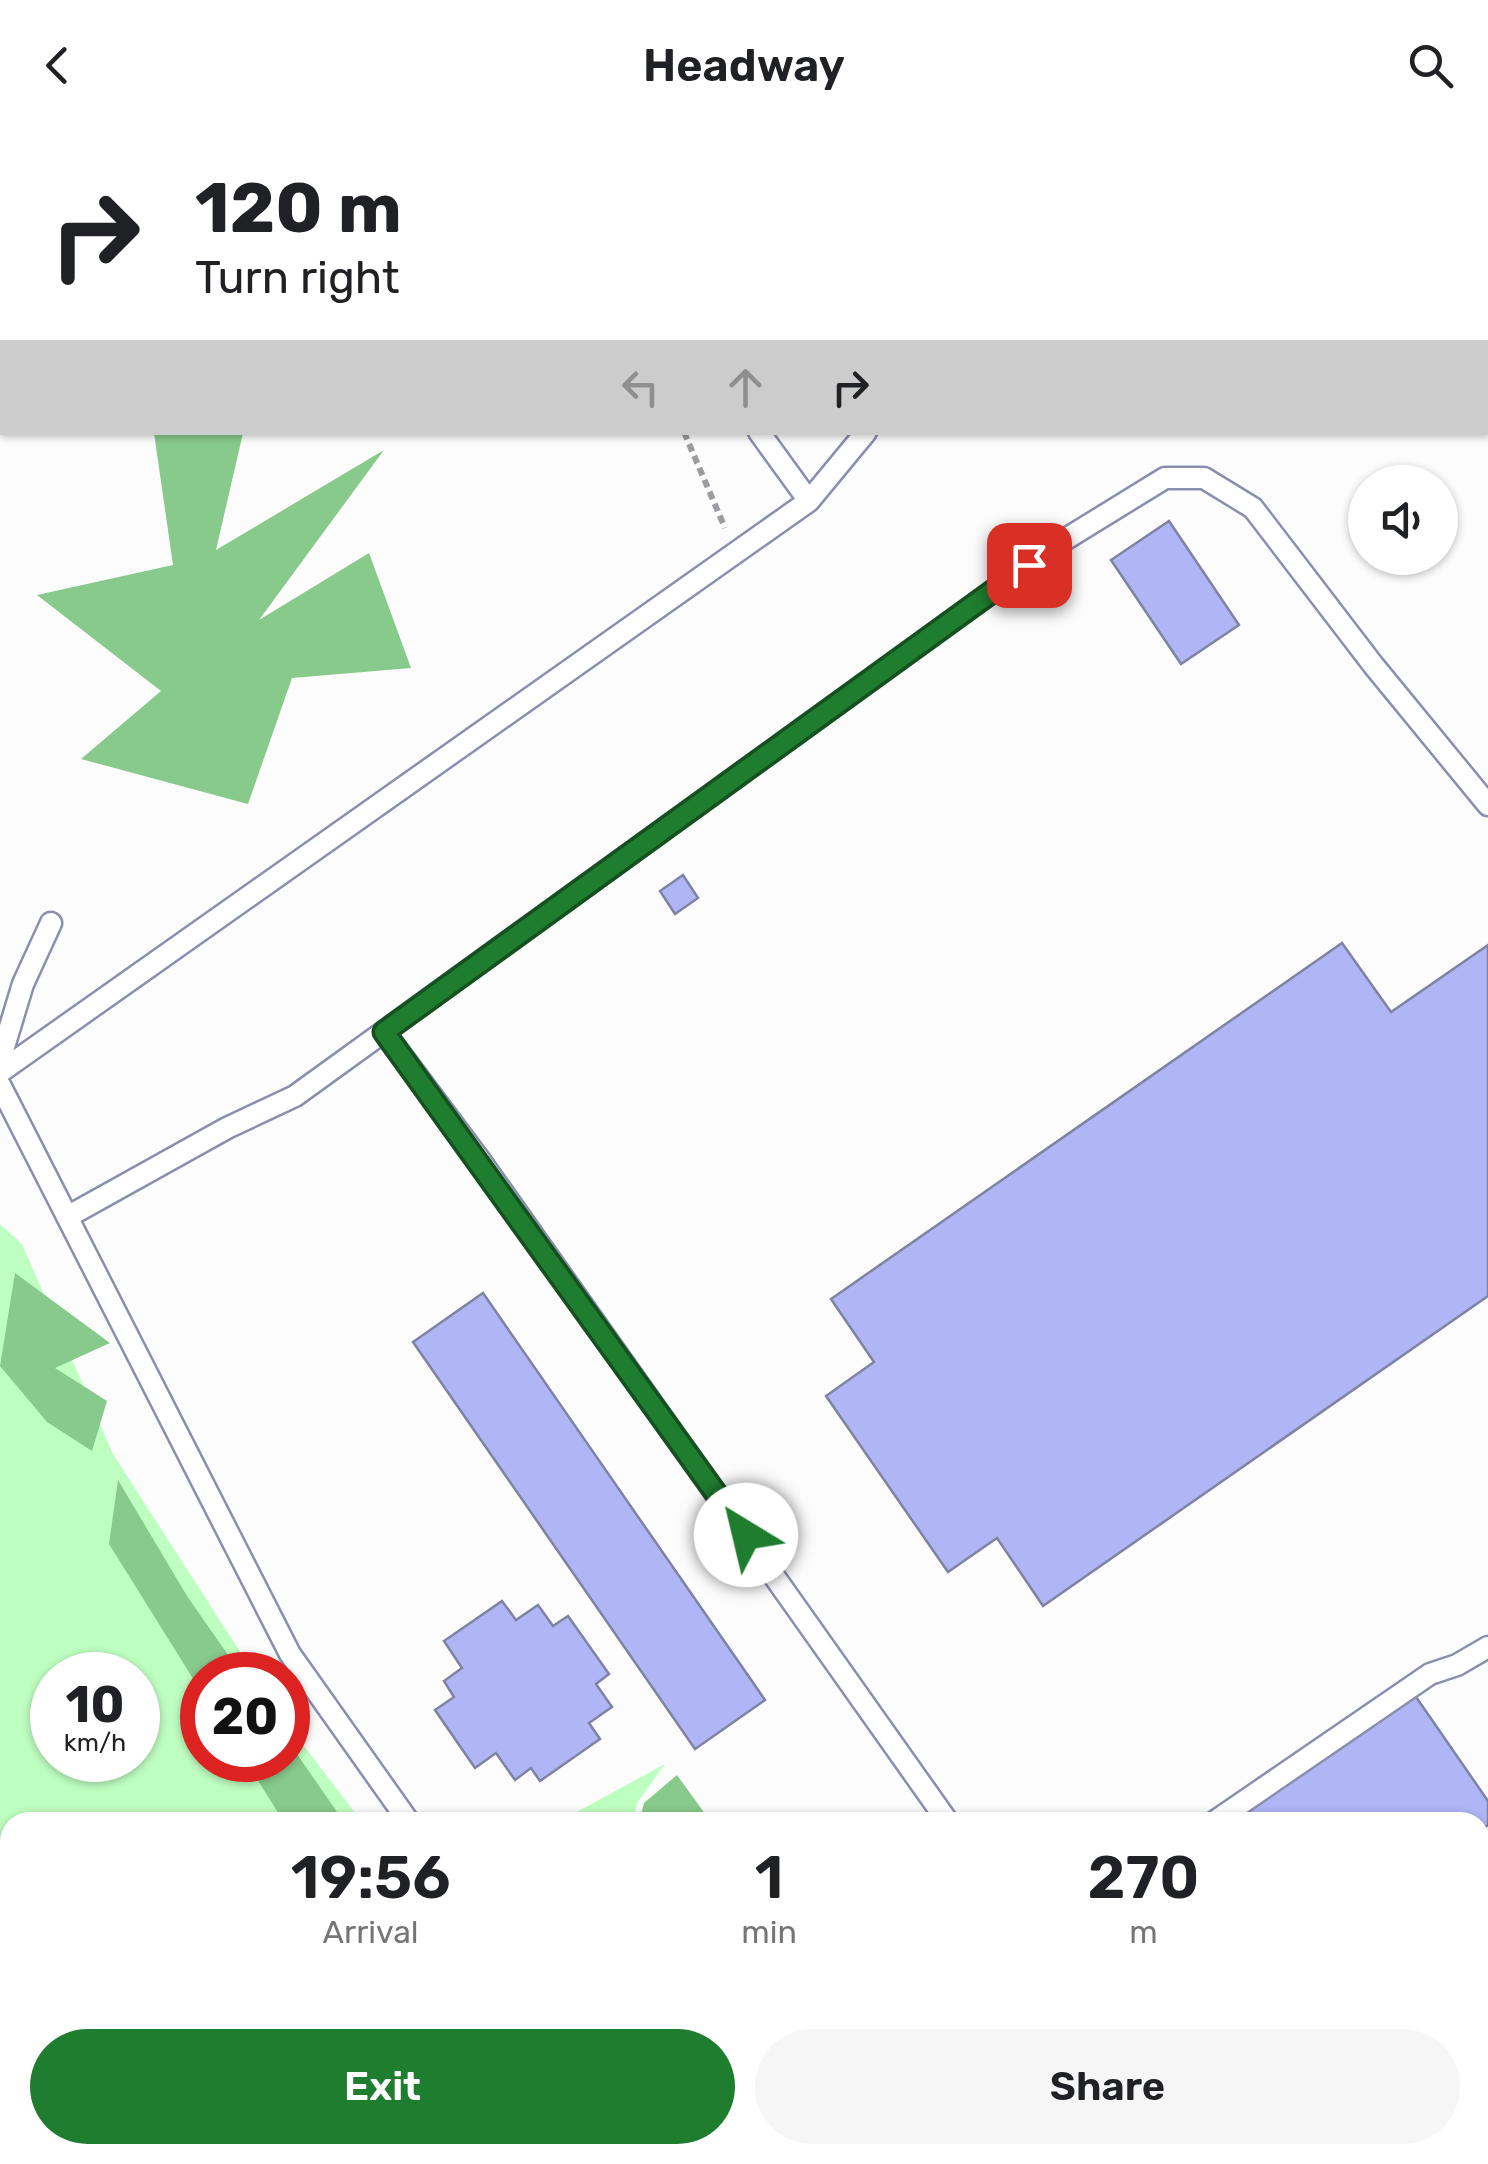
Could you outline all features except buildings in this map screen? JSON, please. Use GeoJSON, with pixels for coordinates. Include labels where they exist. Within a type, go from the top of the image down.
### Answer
{"type":"FeatureCollection","features":[{"type":"Feature","properties":{"kind":"lane"},"geometry":{"type":"LineString","coordinates":[[760,435],[809,501]]}},
{"type":"Feature","properties":{"kind":"lane"},"geometry":{"type":"LineString","coordinates":[[0,1072],[809,501],[864,435]]}},
{"type":"Feature","properties":{"kind":"lane"},"geometry":{"type":"LineString","coordinates":[[67,1217],[227,1128],[295,1096],[1061,542],[1165,478],[1204,478],[1253,508],[1488,806]]}},
{"type":"Feature","properties":{"kind":"lane"},"geometry":{"type":"LineString","coordinates":[[0,1060],[23,984],[51,923]]}},
{"type":"Feature","properties":{"kind":"lane"},"geometry":{"type":"LineString","coordinates":[[384,1032],[548,1256],[941,1812]]}},
{"type":"Feature","properties":{"kind":"lane"},"geometry":{"type":"LineString","coordinates":[[0,1086],[290,1654],[403,1812]]}},
{"type":"Feature","properties":{"kind":"lane"},"geometry":{"type":"LineString","coordinates":[[1229,1812],[1430,1674],[1458,1666],[1488,1647]]}},
{"type":"Feature","properties":{"kind":"path"},"geometry":{"type":"LineString","coordinates":[[685,435],[735,553]]}},
{"type":"Feature","properties":{"kind":"green space"},"geometry":{"type":"Polygon","coordinates":[[[154,435],[243,435],[216,550],[384,450],[259,620],[369,553],[411,668],[292,678],[248,804],[81,759],[161,691],[37,595],[173,565],[154,435]]]}},
{"type":"Feature","properties":{"kind":"green space"},"geometry":{"type":"Polygon","coordinates":[[[0,1224],[22,1244],[113,1454],[240,1652],[180,1652],[180,1782],[310,1782],[310,1754],[354,1812],[0,1812],[0,1224]]]}},
{"type":"Feature","properties":{"kind":"green space"},"geometry":{"type":"Polygon","coordinates":[[[15,1273],[110,1343],[55,1368],[107,1401],[92,1451],[47,1422],[0,1366],[15,1273]]]}},
{"type":"Feature","properties":{"kind":"green space"},"geometry":{"type":"Polygon","coordinates":[[[118,1480],[187,1596],[226,1652],[180,1652],[180,1658],[109,1544],[118,1480]]]}},
{"type":"Feature","properties":{"kind":"green space"},"geometry":{"type":"Polygon","coordinates":[[[665,1764],[637,1803],[635,1812],[576,1812],[665,1764]]]}},
{"type":"Feature","properties":{"kind":"green space"},"geometry":{"type":"Polygon","coordinates":[[[310,1773],[337,1812],[278,1812],[259,1782],[310,1782],[310,1773]]]}},
{"type":"Feature","properties":{"kind":"green space"},"geometry":{"type":"Polygon","coordinates":[[[677,1775],[704,1812],[642,1812],[644,1803],[677,1775]]]}},
{"type":"Feature","properties":{"kind":"route"},"geometry":{"type":"LineString","coordinates":[[746,1535],[384,1032],[1029,565]]}}]}
